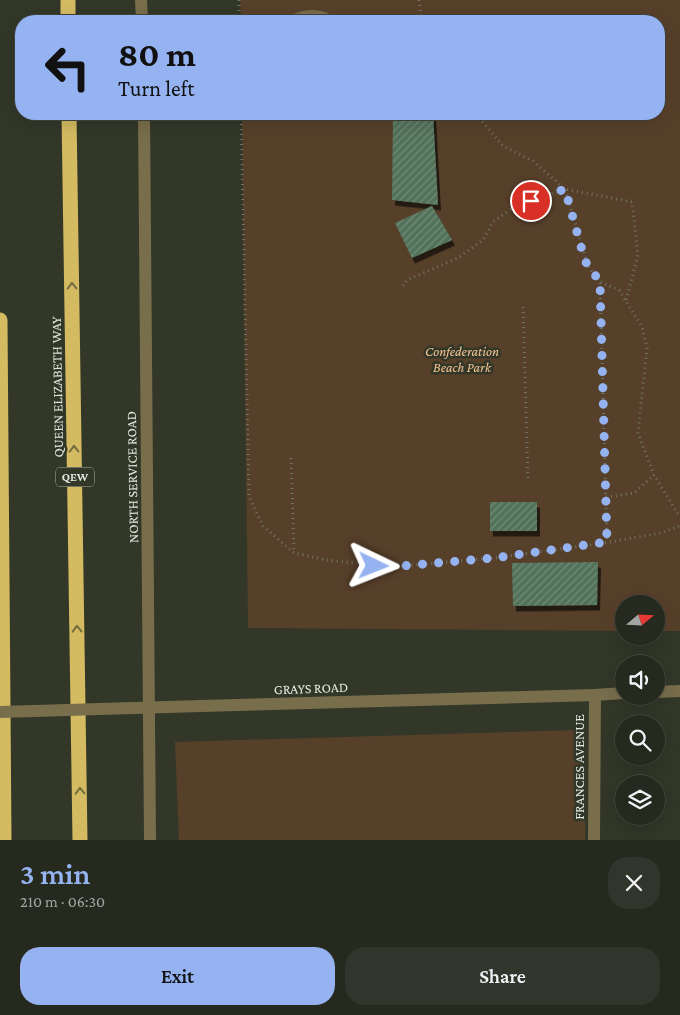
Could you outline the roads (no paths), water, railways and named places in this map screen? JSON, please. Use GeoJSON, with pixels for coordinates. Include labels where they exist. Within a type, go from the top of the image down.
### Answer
{"type":"FeatureCollection","features":[{"type":"Feature","properties":{"kind":"highway"},"geometry":{"type":"LineString","coordinates":[[68,0],[68,15]]}},
{"type":"Feature","properties":{"kind":"highway","name":"QUEEN ELIZABETH WAY"},"geometry":{"type":"LineString","coordinates":[[69,120],[80,840]]}},
{"type":"Feature","properties":{"kind":"highway"},"geometry":{"type":"LineString","coordinates":[[0,320],[4,840]]}},
{"type":"Feature","properties":{"kind":"street"},"geometry":{"type":"LineString","coordinates":[[142,0],[142,15]]}},
{"type":"Feature","properties":{"kind":"street","name":"NORTH SERVICE ROAD"},"geometry":{"type":"LineString","coordinates":[[144,120],[150,840]]}},
{"type":"Feature","properties":{"kind":"street"},"geometry":{"type":"LineString","coordinates":[[665,692],[680,691]]}},
{"type":"Feature","properties":{"kind":"street","name":"GRAYS ROAD"},"geometry":{"type":"LineString","coordinates":[[0,712],[615,694]]}},
{"type":"Feature","properties":{"kind":"street","name":"FRANCES AVENUE"},"geometry":{"type":"LineString","coordinates":[[594,840],[595,695]]}},
{"type":"Feature","properties":{"kind":"lane"},"geometry":{"type":"LineString","coordinates":[[302,15],[318,15]]}},
{"type":"Feature","properties":{"kind":"park label","name":"Confederation Beach Park"},"geometry":{"type":"Point","coordinates":[462,360]}}]}
